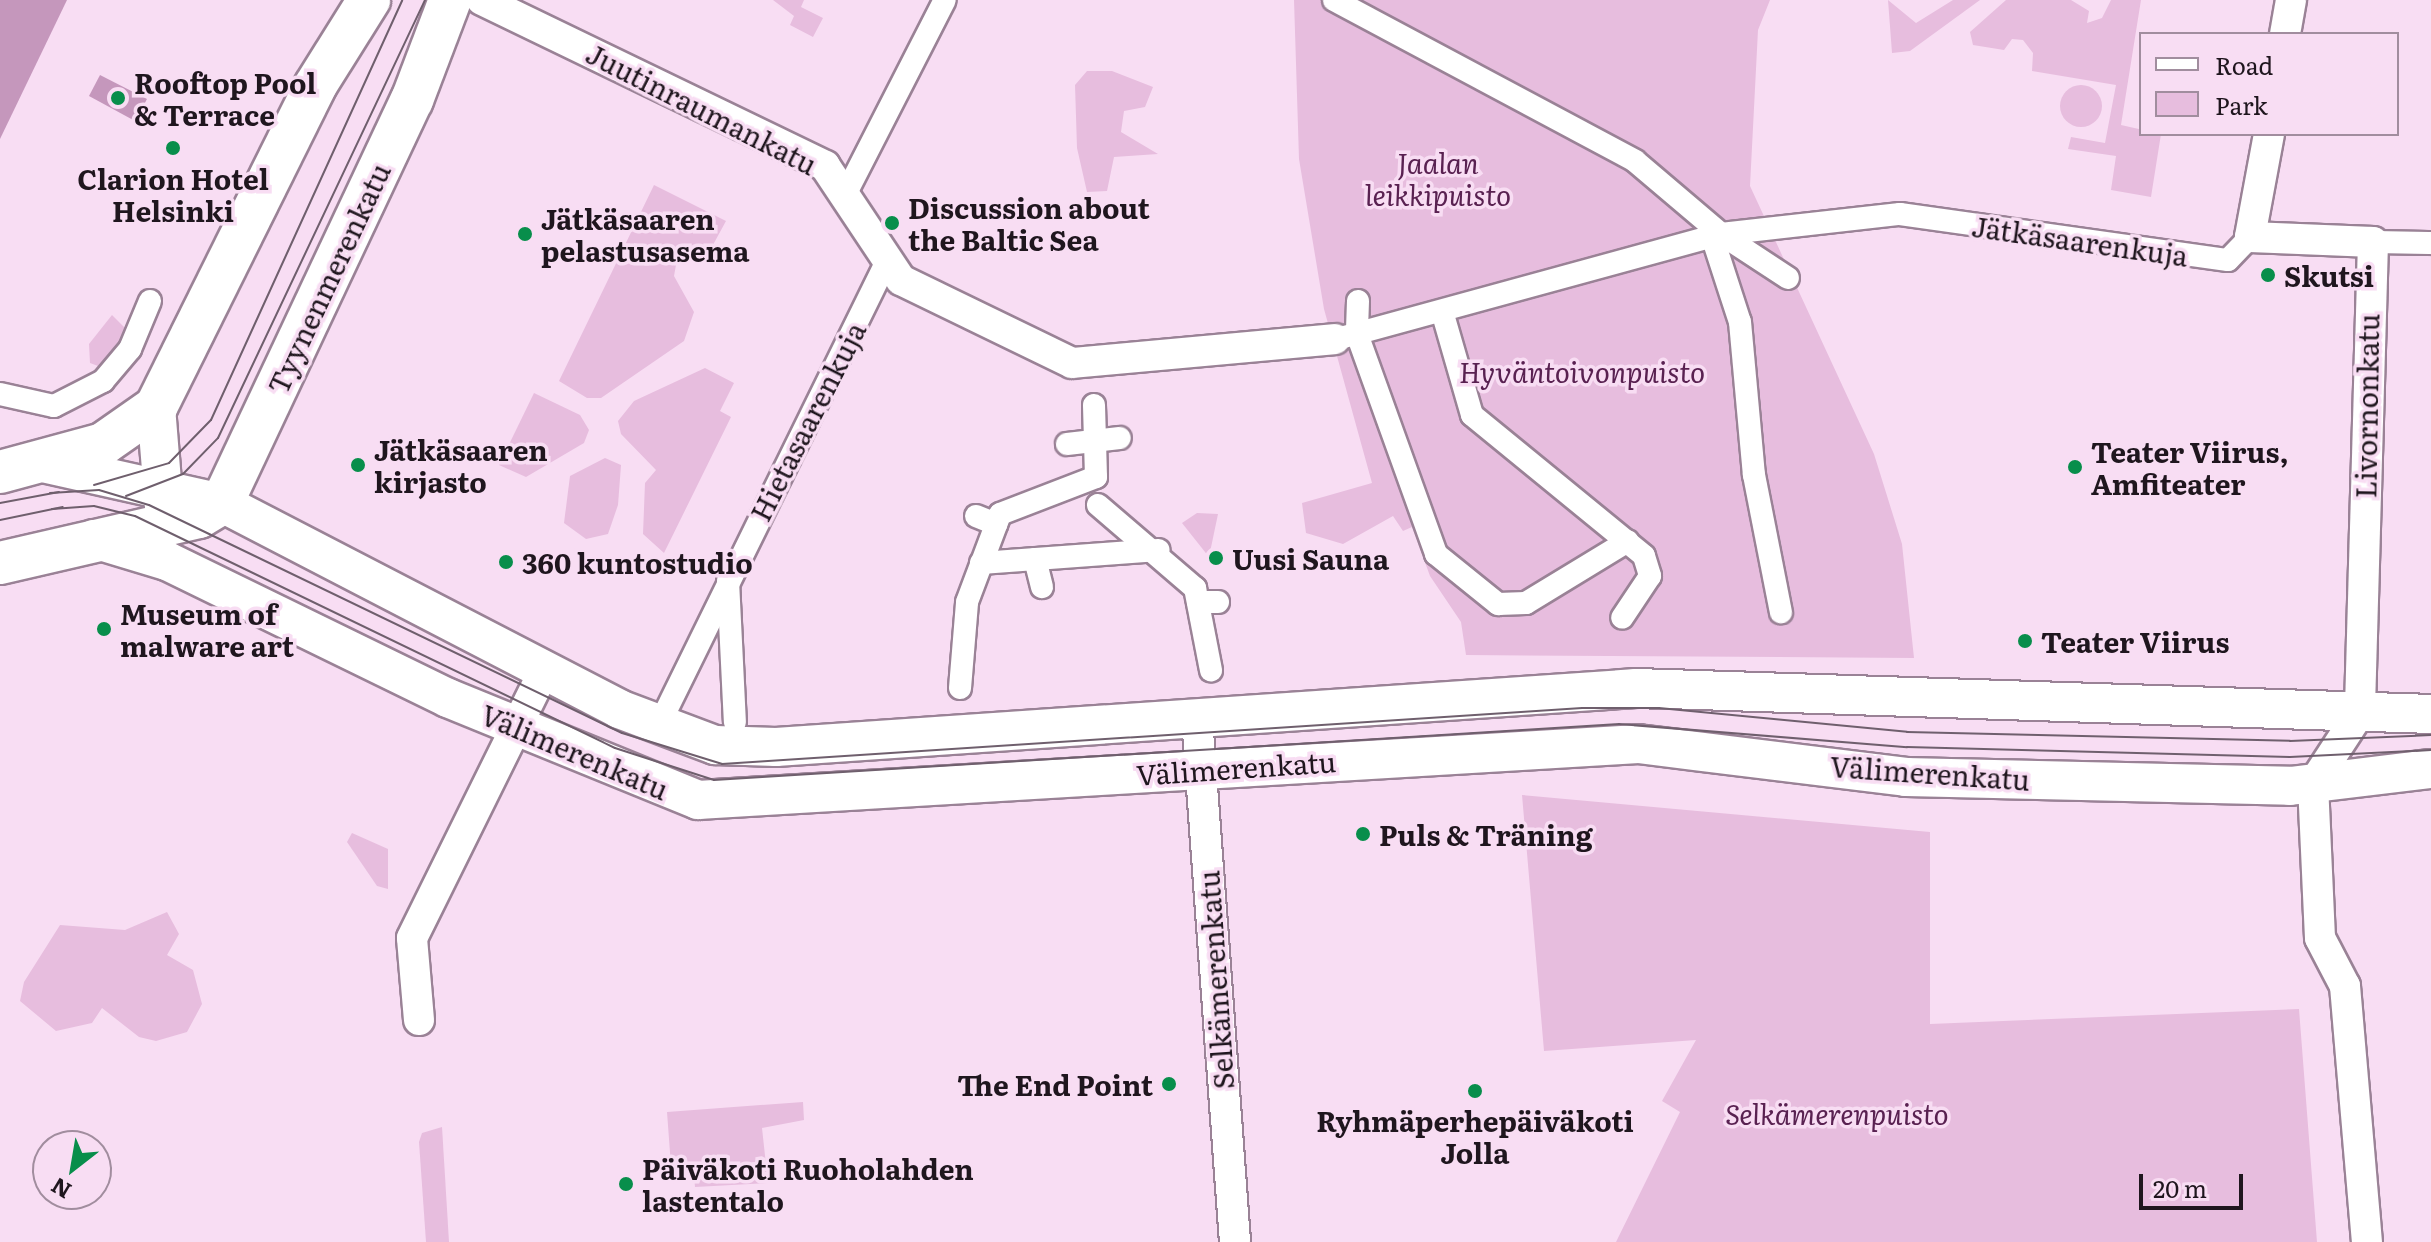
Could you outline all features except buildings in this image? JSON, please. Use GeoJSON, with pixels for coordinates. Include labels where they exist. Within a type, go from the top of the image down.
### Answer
{"type":"FeatureCollection","features":[{"type":"Feature","properties":{"kind":"main road"},"geometry":{"type":"LineString","coordinates":[[0,472],[47,464],[120,436],[156,407],[322,72],[369,0]]}},
{"type":"Feature","properties":{"kind":"main road","name":"Tyynenmerenkatu"},"geometry":{"type":"LineString","coordinates":[[222,503],[412,100],[450,0]]}},
{"type":"Feature","properties":{"kind":"main road"},"geometry":{"type":"LineString","coordinates":[[0,563],[94,539],[165,504],[222,503]]}},
{"type":"Feature","properties":{"kind":"street","name":"Juutinraumankatu"},"geometry":{"type":"LineString","coordinates":[[482,0],[825,166],[901,280],[1072,363],[1346,337]]}},
{"type":"Feature","properties":{"kind":"street"},"geometry":{"type":"LineString","coordinates":[[844,197],[945,0]]}},
{"type":"Feature","properties":{"kind":"street"},"geometry":{"type":"LineString","coordinates":[[1334,0],[1635,161],[1716,235],[1788,278]]}},
{"type":"Feature","properties":{"kind":"street"},"geometry":{"type":"LineString","coordinates":[[2285,32],[2291,0]]}},
{"type":"Feature","properties":{"kind":"street"},"geometry":{"type":"LineString","coordinates":[[2269,136],[2250,237],[2431,243]]}},
{"type":"Feature","properties":{"kind":"street","name":"Jätkäsaarenkuja"},"geometry":{"type":"LineString","coordinates":[[1716,235],[1900,214],[2228,260],[2250,237]]}},
{"type":"Feature","properties":{"kind":"street"},"geometry":{"type":"LineString","coordinates":[[1346,337],[1716,235]]}},
{"type":"Feature","properties":{"kind":"street"},"geometry":{"type":"LineString","coordinates":[[1716,235],[1740,322],[1754,475],[1781,612]]}},
{"type":"Feature","properties":{"kind":"street","name":"Livornonkatu"},"geometry":{"type":"LineString","coordinates":[[2360,712],[2373,242]]}},
{"type":"Feature","properties":{"kind":"street","name":"Hietasaarenkuja"},"geometry":{"type":"LineString","coordinates":[[658,727],[887,261]]}},
{"type":"Feature","properties":{"kind":"street"},"geometry":{"type":"LineString","coordinates":[[0,394],[54,406],[103,381],[130,349],[150,301]]}},
{"type":"Feature","properties":{"kind":"street"},"geometry":{"type":"LineString","coordinates":[[1358,301],[1346,337],[1436,554],[1498,604],[1526,603],[1628,541]]}},
{"type":"Feature","properties":{"kind":"street"},"geometry":{"type":"LineString","coordinates":[[1442,311],[1472,415],[1628,541],[1650,576],[1622,618]]}},
{"type":"Feature","properties":{"kind":"street"},"geometry":{"type":"LineString","coordinates":[[960,688],[967,602],[981,563],[986,520],[1096,477],[1094,405]]}},
{"type":"Feature","properties":{"kind":"street"},"geometry":{"type":"LineString","coordinates":[[156,407],[165,504],[217,585]]}},
{"type":"Feature","properties":{"kind":"street"},"geometry":{"type":"LineString","coordinates":[[1067,444],[1120,438]]}},
{"type":"Feature","properties":{"kind":"street"},"geometry":{"type":"LineString","coordinates":[[47,464],[165,504]]}},
{"type":"Feature","properties":{"kind":"street","name":"Välimerenkatu"},"geometry":{"type":"LineString","coordinates":[[222,503],[658,727],[715,745],[776,747],[1533,694],[1691,689],[2360,712]]}},
{"type":"Feature","properties":{"kind":"street"},"geometry":{"type":"LineString","coordinates":[[1098,505],[1159,550],[1202,589],[1211,670]]}},
{"type":"Feature","properties":{"kind":"street","name":"Välimerenkatu"},"geometry":{"type":"LineString","coordinates":[[94,539],[146,552],[651,785],[711,801],[1638,744],[1906,777],[2313,784],[2431,769]]}},
{"type":"Feature","properties":{"kind":"street"},"geometry":{"type":"LineString","coordinates":[[981,563],[1159,550]]}},
{"type":"Feature","properties":{"kind":"street"},"geometry":{"type":"LineString","coordinates":[[1035,559],[1042,587]]}},
{"type":"Feature","properties":{"kind":"street","name":"Hietasaarenkuja"},"geometry":{"type":"LineString","coordinates":[[728,580],[735,722]]}},
{"type":"Feature","properties":{"kind":"street"},"geometry":{"type":"LineString","coordinates":[[419,1020],[412,938],[546,667]]}},
{"type":"Feature","properties":{"kind":"street"},"geometry":{"type":"LineString","coordinates":[[2367,1242],[2345,986],[2320,938],[2313,784],[2360,712],[2431,714]]}},
{"type":"Feature","properties":{"kind":"street","name":"Selkämerenkatu"},"geometry":{"type":"LineString","coordinates":[[1197,718],[1235,1242]]}},
{"type":"Feature","properties":{"kind":"green space"},"geometry":{"type":"Polygon","coordinates":[[[773,0],[804,0],[801,7],[823,18],[813,37],[790,25],[794,16],[773,0]]]}},
{"type":"Feature","properties":{"kind":"green space","name":"Hyväntoivonpuisto"},"geometry":{"type":"Polygon","coordinates":[[[1294,0],[1770,0],[1758,30],[1750,186],[1874,454],[1902,544],[1914,658],[1466,655],[1461,622],[1430,576],[1412,527],[1403,531],[1393,516],[1343,544],[1306,533],[1302,503],[1372,483],[1324,309],[1299,159],[1294,0]]]}},
{"type":"Feature","properties":{"kind":"green space"},"geometry":{"type":"Polygon","coordinates":[[[1888,0],[1916,23],[1953,0],[1980,0],[1910,51],[1892,53],[1888,0]]]}},
{"type":"Feature","properties":{"kind":"green space"},"geometry":{"type":"Polygon","coordinates":[[[2006,0],[2071,0],[2089,11],[2087,23],[2102,18],[2111,0],[2141,0],[2121,125],[2139,129],[2139,136],[2161,136],[2151,197],[2111,190],[2116,156],[2068,149],[2071,137],[2105,143],[2116,85],[2032,71],[2033,53],[2023,40],[2012,39],[2004,50],[1973,45],[1970,32],[2006,0]]]}},
{"type":"Feature","properties":{"kind":"green space"},"geometry":{"type":"Polygon","coordinates":[[[1087,71],[1112,71],[1153,87],[1145,107],[1124,111],[1121,132],[1158,154],[1114,157],[1107,191],[1087,192],[1077,148],[1075,85],[1087,71]]]}},
{"type":"Feature","properties":{"kind":"green space"},"geometry":{"type":"Polygon","coordinates":[[[2081,85],[2096,91],[2102,106],[2096,121],[2081,127],[2066,121],[2060,106],[2066,91],[2081,85]]]}},
{"type":"Feature","properties":{"kind":"green space"},"geometry":{"type":"Polygon","coordinates":[[[654,185],[726,221],[708,254],[676,265],[674,276],[694,312],[684,341],[601,398],[587,398],[559,381],[654,185]]]}},
{"type":"Feature","properties":{"kind":"green space"},"geometry":{"type":"Polygon","coordinates":[[[112,315],[127,330],[120,350],[98,366],[90,363],[89,344],[112,315]]]}},
{"type":"Feature","properties":{"kind":"green space"},"geometry":{"type":"Polygon","coordinates":[[[705,368],[734,383],[720,411],[731,417],[664,553],[643,534],[645,483],[656,470],[621,434],[618,421],[634,401],[705,368]]]}},
{"type":"Feature","properties":{"kind":"green space"},"geometry":{"type":"Polygon","coordinates":[[[534,393],[580,415],[589,430],[584,443],[526,477],[499,465],[534,393]]]}},
{"type":"Feature","properties":{"kind":"green space"},"geometry":{"type":"Polygon","coordinates":[[[605,458],[621,465],[618,505],[608,534],[586,539],[564,523],[570,476],[605,458]]]}},
{"type":"Feature","properties":{"kind":"green space"},"geometry":{"type":"Polygon","coordinates":[[[1197,513],[1218,514],[1209,557],[1182,523],[1197,513]]]}},
{"type":"Feature","properties":{"kind":"green space","name":"Selkämerenpuisto"},"geometry":{"type":"Polygon","coordinates":[[[1522,795],[1930,832],[1930,1024],[2299,1009],[2317,1242],[1616,1242],[1680,1112],[1662,1101],[1696,1040],[1544,1051],[1522,795]]]}},
{"type":"Feature","properties":{"kind":"green space"},"geometry":{"type":"Polygon","coordinates":[[[352,833],[388,849],[388,889],[377,886],[347,842],[352,833]]]}},
{"type":"Feature","properties":{"kind":"green space"},"geometry":{"type":"Polygon","coordinates":[[[167,912],[179,934],[167,955],[193,970],[202,1004],[187,1032],[156,1041],[139,1037],[102,1008],[92,1023],[56,1031],[20,1001],[24,982],[60,925],[125,930],[167,912]]]}},
{"type":"Feature","properties":{"kind":"green space"},"geometry":{"type":"Polygon","coordinates":[[[803,1102],[804,1120],[762,1128],[768,1183],[695,1187],[693,1165],[671,1166],[667,1112],[803,1102]]]}},
{"type":"Feature","properties":{"kind":"green space"},"geometry":{"type":"Polygon","coordinates":[[[442,1127],[449,1242],[426,1242],[419,1142],[422,1133],[442,1127]]]}},
{"type":"Feature","properties":{"kind":"shaded area"},"geometry":{"type":"Polygon","coordinates":[[[0,0],[67,0],[0,139],[0,0]]]}},
{"type":"Feature","properties":{"kind":"shaded area","name":"Rooftop Pool & Terrace"},"geometry":{"type":"Polygon","coordinates":[[[100,75],[147,99],[135,121],[89,96],[100,75]]]}},
{"type":"Feature","properties":{"kind":"tram line"},"geometry":{"type":"LineString","coordinates":[[94,485],[169,463],[211,420],[402,0]]}},
{"type":"Feature","properties":{"kind":"tram line"},"geometry":{"type":"LineString","coordinates":[[126,496],[183,474],[218,438],[425,0]]}},
{"type":"Feature","properties":{"kind":"tram line"},"geometry":{"type":"LineString","coordinates":[[50,493],[99,490],[149,505],[622,733],[722,764],[1582,708],[1659,708],[1907,732],[2290,741],[2431,735]]}},
{"type":"Feature","properties":{"kind":"tram line"},"geometry":{"type":"LineString","coordinates":[[0,503],[59,492]]}},
{"type":"Feature","properties":{"kind":"tram line"},"geometry":{"type":"LineString","coordinates":[[52,509],[94,506],[135,516],[615,748],[714,780],[1619,724],[1907,747],[2290,757],[2431,750]]}},
{"type":"Feature","properties":{"kind":"tram line"},"geometry":{"type":"LineString","coordinates":[[0,520],[63,507]]}},
{"type":"Feature","properties":{"kind":"place","name":"Rooftop Pool & Terrace"},"geometry":{"type":"Point","coordinates":[118,98]}},
{"type":"Feature","properties":{"kind":"place","name":"Clarion Hotel Helsinki"},"geometry":{"type":"Point","coordinates":[173,148]}},
{"type":"Feature","properties":{"kind":"place","name":"Discussion about the Baltic Sea"},"geometry":{"type":"Point","coordinates":[892,223]}},
{"type":"Feature","properties":{"kind":"place","name":"Jätkäsaaren pelastusasema"},"geometry":{"type":"Point","coordinates":[525,234]}},
{"type":"Feature","properties":{"kind":"place","name":"Skutsi"},"geometry":{"type":"Point","coordinates":[2268,275]}},
{"type":"Feature","properties":{"kind":"place","name":"Jätkäsaaren kirjasto"},"geometry":{"type":"Point","coordinates":[358,465]}},
{"type":"Feature","properties":{"kind":"place","name":"Teater Viirus, Amfiteater"},"geometry":{"type":"Point","coordinates":[2075,467]}},
{"type":"Feature","properties":{"kind":"place","name":"Uusi Sauna"},"geometry":{"type":"Point","coordinates":[1216,558]}},
{"type":"Feature","properties":{"kind":"place","name":"360 kuntostudio"},"geometry":{"type":"Point","coordinates":[506,562]}},
{"type":"Feature","properties":{"kind":"place","name":"Museum of malware art"},"geometry":{"type":"Point","coordinates":[104,629]}},
{"type":"Feature","properties":{"kind":"place","name":"Teater Viirus"},"geometry":{"type":"Point","coordinates":[2025,641]}},
{"type":"Feature","properties":{"kind":"place","name":"Puls & Träning"},"geometry":{"type":"Point","coordinates":[1363,834]}},
{"type":"Feature","properties":{"kind":"place","name":"The End Point"},"geometry":{"type":"Point","coordinates":[1169,1084]}},
{"type":"Feature","properties":{"kind":"place","name":"Ryhmäperhepäiväkoti Jolla"},"geometry":{"type":"Point","coordinates":[1475,1091]}},
{"type":"Feature","properties":{"kind":"place","name":"Päiväkoti Ruoholahden lastentalo"},"geometry":{"type":"Point","coordinates":[626,1184]}},
{"type":"Feature","properties":{"kind":"park label","name":"Jaalan leikkipuisto"},"geometry":{"type":"Point","coordinates":[1438,178]}}]}
